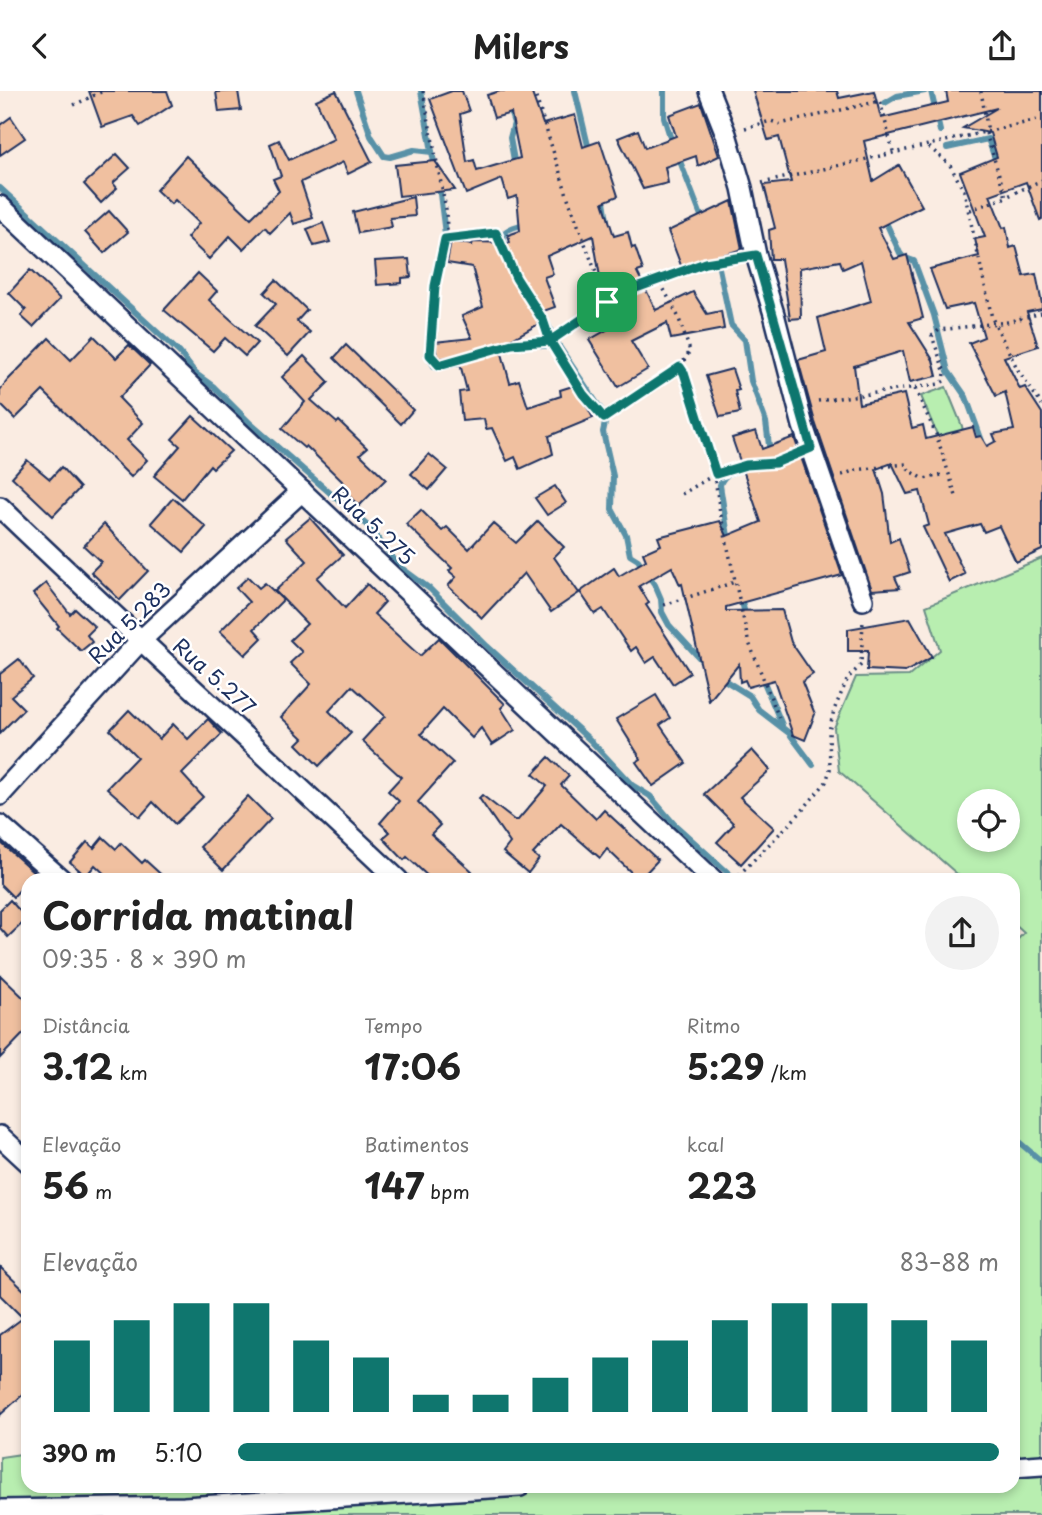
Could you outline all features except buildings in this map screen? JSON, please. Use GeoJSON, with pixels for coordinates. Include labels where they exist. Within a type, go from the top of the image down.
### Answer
{"type":"FeatureCollection","features":[{"type":"Feature","properties":{"kind":"street"},"geometry":{"type":"LineString","coordinates":[[709,91],[743,187],[756,255],[797,405],[863,600]]}},
{"type":"Feature","properties":{"kind":"street","name":"Rua 5.275"},"geometry":{"type":"LineString","coordinates":[[0,206],[706,873]]}},
{"type":"Feature","properties":{"kind":"street","name":"Rua 5.283"},"geometry":{"type":"LineString","coordinates":[[0,795],[140,641],[302,491]]}},
{"type":"Feature","properties":{"kind":"street","name":"Rua 5.277"},"geometry":{"type":"LineString","coordinates":[[0,507],[391,873]]}},
{"type":"Feature","properties":{"kind":"street"},"geometry":{"type":"LineString","coordinates":[[0,825],[54,873]]}},
{"type":"Feature","properties":{"kind":"street"},"geometry":{"type":"LineString","coordinates":[[0,1136],[21,1156]]}},
{"type":"Feature","properties":{"kind":"street"},"geometry":{"type":"LineString","coordinates":[[1020,1467],[1042,1465]]}},
{"type":"Feature","properties":{"kind":"street"},"geometry":{"type":"LineString","coordinates":[[0,1510],[184,1507],[408,1493]]}},
{"type":"Feature","properties":{"kind":"path"},"geometry":{"type":"LineString","coordinates":[[74,106],[103,91]]}},
{"type":"Feature","properties":{"kind":"path"},"geometry":{"type":"LineString","coordinates":[[424,91],[446,209],[445,239],[435,286],[430,355],[439,365],[512,344],[550,341],[607,302],[659,280],[705,263],[756,255]]}},
{"type":"Feature","properties":{"kind":"path"},"geometry":{"type":"LineString","coordinates":[[534,91],[569,201],[607,302]]}},
{"type":"Feature","properties":{"kind":"path"},"geometry":{"type":"LineString","coordinates":[[981,91],[987,133],[1006,197]]}},
{"type":"Feature","properties":{"kind":"path"},"geometry":{"type":"LineString","coordinates":[[726,134],[771,121],[780,124],[880,101],[894,155]]}},
{"type":"Feature","properties":{"kind":"path"},"geometry":{"type":"LineString","coordinates":[[743,187],[894,155],[1042,119]]}},
{"type":"Feature","properties":{"kind":"path"},"geometry":{"type":"LineString","coordinates":[[929,147],[950,165],[964,191],[995,323],[1017,370],[1042,405]]}},
{"type":"Feature","properties":{"kind":"path"},"geometry":{"type":"LineString","coordinates":[[970,210],[1042,180]]}},
{"type":"Feature","properties":{"kind":"path"},"geometry":{"type":"LineString","coordinates":[[445,239],[496,233],[516,278],[543,320],[550,341],[583,394],[604,418],[680,367],[690,351],[678,316],[659,280]]}},
{"type":"Feature","properties":{"kind":"path"},"geometry":{"type":"LineString","coordinates":[[797,405],[915,389],[944,381],[932,336],[939,330],[995,323],[1042,313]]}},
{"type":"Feature","properties":{"kind":"path"},"geometry":{"type":"LineString","coordinates":[[680,367],[716,474],[719,507],[755,662],[779,718]]}},
{"type":"Feature","properties":{"kind":"path"},"geometry":{"type":"LineString","coordinates":[[915,389],[936,434],[956,496]]}},
{"type":"Feature","properties":{"kind":"path"},"geometry":{"type":"LineString","coordinates":[[682,494],[716,474],[746,465],[775,463],[811,448]]}},
{"type":"Feature","properties":{"kind":"path"},"geometry":{"type":"LineString","coordinates":[[823,480],[856,470],[906,464],[909,470],[924,479],[946,474]]}},
{"type":"Feature","properties":{"kind":"path"},"geometry":{"type":"LineString","coordinates":[[664,605],[735,582]]}},
{"type":"Feature","properties":{"kind":"path"},"geometry":{"type":"LineString","coordinates":[[741,873],[801,812],[826,782],[830,770],[829,731],[834,711],[848,678],[862,665],[863,600]]}},
{"type":"Feature","properties":{"kind":"green space"},"geometry":{"type":"Polygon","coordinates":[[[946,387],[962,426],[966,447],[945,454],[921,396],[946,387]]]}},
{"type":"Feature","properties":{"kind":"green space"},"geometry":{"type":"Polygon","coordinates":[[[1042,558],[1042,1515],[0,1515],[0,1457],[21,1454],[21,1493],[1020,1493],[1020,937],[1024,933],[1020,929],[1020,873],[956,873],[839,771],[834,728],[856,677],[909,676],[940,650],[926,606],[1042,558]]]}},
{"type":"Feature","properties":{"kind":"waterway"},"geometry":{"type":"LineString","coordinates":[[356,91],[371,136],[384,156],[390,157],[414,150],[432,152]]}},
{"type":"Feature","properties":{"kind":"waterway"},"geometry":{"type":"LineString","coordinates":[[421,91],[435,168]]}},
{"type":"Feature","properties":{"kind":"waterway"},"geometry":{"type":"LineString","coordinates":[[503,91],[514,123],[510,138],[515,166]]}},
{"type":"Feature","properties":{"kind":"waterway"},"geometry":{"type":"LineString","coordinates":[[575,91],[590,154]]}},
{"type":"Feature","properties":{"kind":"waterway"},"geometry":{"type":"LineString","coordinates":[[664,91],[664,117],[672,143]]}},
{"type":"Feature","properties":{"kind":"waterway"},"geometry":{"type":"LineString","coordinates":[[885,103],[897,96],[925,91]]}},
{"type":"Feature","properties":{"kind":"waterway"},"geometry":{"type":"LineString","coordinates":[[931,91],[940,131]]}},
{"type":"Feature","properties":{"kind":"waterway"},"geometry":{"type":"LineString","coordinates":[[947,148],[988,139],[997,164]]}},
{"type":"Feature","properties":{"kind":"waterway"},"geometry":{"type":"LineString","coordinates":[[678,156],[703,221]]}},
{"type":"Feature","properties":{"kind":"waterway"},"geometry":{"type":"LineString","coordinates":[[439,186],[445,234],[435,271],[429,357],[434,366],[441,367],[466,361]]}},
{"type":"Feature","properties":{"kind":"waterway"},"geometry":{"type":"LineString","coordinates":[[0,188],[180,353],[196,374],[214,387],[251,424],[369,527],[400,567],[430,589],[487,646],[590,740],[632,785],[650,796],[674,824],[728,873]]}},
{"type":"Feature","properties":{"kind":"waterway"},"geometry":{"type":"LineString","coordinates":[[603,194],[607,221]]}},
{"type":"Feature","properties":{"kind":"waterway"},"geometry":{"type":"LineString","coordinates":[[883,216],[900,253],[914,261],[934,315],[948,371],[966,397],[982,441]]}},
{"type":"Feature","properties":{"kind":"waterway"},"geometry":{"type":"LineString","coordinates":[[507,249],[504,233],[527,223]]}},
{"type":"Feature","properties":{"kind":"waterway"},"geometry":{"type":"LineString","coordinates":[[719,268],[731,325],[745,340],[751,381],[766,422],[770,453]]}},
{"type":"Feature","properties":{"kind":"waterway"},"geometry":{"type":"LineString","coordinates":[[539,307],[558,345],[602,411],[605,423],[603,432],[613,476],[612,509],[626,535],[630,555],[638,560],[655,585],[661,599],[662,612],[669,625],[705,664]]}},
{"type":"Feature","properties":{"kind":"waterway"},"geometry":{"type":"LineString","coordinates":[[497,346],[536,340],[542,346],[559,346]]}},
{"type":"Feature","properties":{"kind":"waterway"},"geometry":{"type":"LineString","coordinates":[[729,543],[720,485],[727,475],[748,468]]}},
{"type":"Feature","properties":{"kind":"waterway"},"geometry":{"type":"LineString","coordinates":[[740,594],[746,618]]}},
{"type":"Feature","properties":{"kind":"waterway"},"geometry":{"type":"LineString","coordinates":[[761,675],[782,725]]}},
{"type":"Feature","properties":{"kind":"waterway"},"geometry":{"type":"LineString","coordinates":[[721,678],[750,696],[759,710],[789,733],[813,765]]}},
{"type":"Feature","properties":{"kind":"waterway"},"geometry":{"type":"LineString","coordinates":[[1020,1143],[1040,1160]]}},
{"type":"Feature","properties":{"kind":"route"},"geometry":{"type":"LineString","coordinates":[[607,302],[550,341],[512,344],[473,353],[439,365],[430,355],[435,286],[445,239],[496,233],[516,278],[549,331],[550,341],[583,394],[604,418],[680,367],[716,474],[746,465],[775,463],[811,448],[756,255],[705,263],[617,295],[607,302]]}}]}
